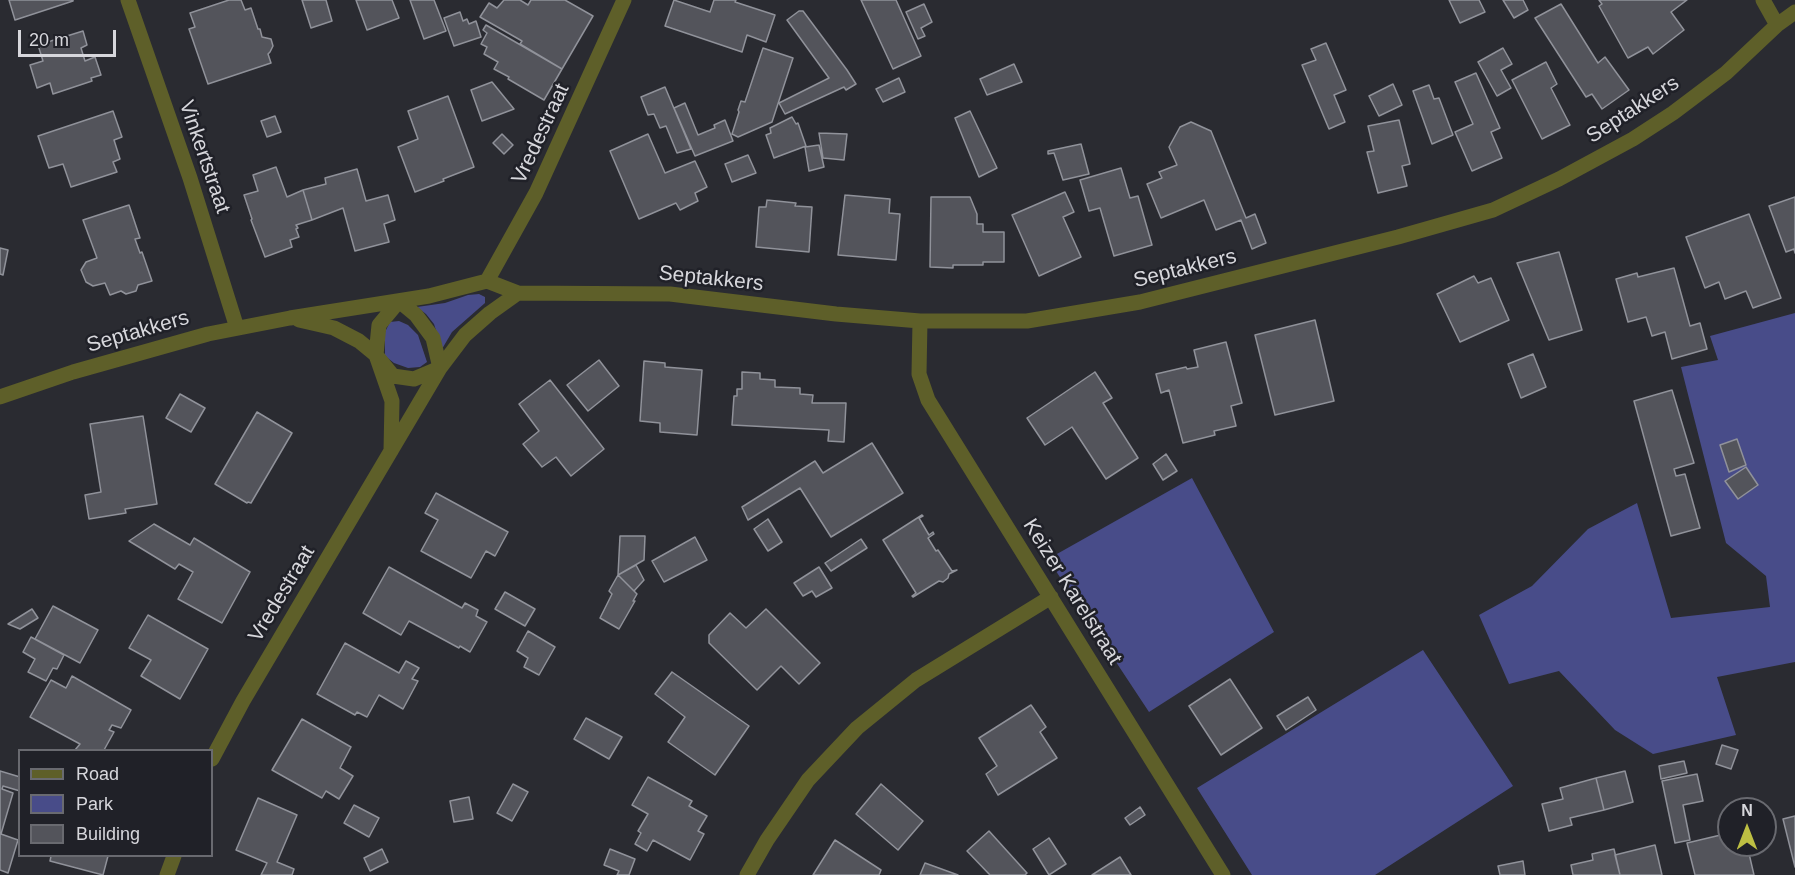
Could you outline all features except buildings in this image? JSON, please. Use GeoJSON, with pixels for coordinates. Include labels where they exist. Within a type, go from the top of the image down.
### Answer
{"type":"FeatureCollection","features":[{"type":"Feature","properties":{"kind":"street","name":"Vinkertstraat"},"geometry":{"type":"LineString","coordinates":[[128,0],[190,178],[237,328]]}},
{"type":"Feature","properties":{"kind":"street","name":"Vredestraat"},"geometry":{"type":"LineString","coordinates":[[487,281],[536,193],[624,0]]}},
{"type":"Feature","properties":{"kind":"street"},"geometry":{"type":"LineString","coordinates":[[1763,0],[1777,25]]}},
{"type":"Feature","properties":{"kind":"street","name":"Septakkers"},"geometry":{"type":"LineString","coordinates":[[0,397],[73,372],[237,328],[429,296],[487,281],[518,293],[670,294],[836,314],[920,321],[1027,321],[1140,302],[1398,237],[1493,210],[1559,179],[1633,139],[1673,113],[1726,72],[1777,25],[1795,12]]}},
{"type":"Feature","properties":{"kind":"street"},"geometry":{"type":"LineString","coordinates":[[440,368],[465,335],[518,293]]}},
{"type":"Feature","properties":{"kind":"street","name":"Vredestraat"},"geometry":{"type":"LineString","coordinates":[[391,451],[392,401],[376,355],[379,326],[399,301]]}},
{"type":"Feature","properties":{"kind":"street"},"geometry":{"type":"LineString","coordinates":[[399,301],[416,315],[432,338],[440,368]]}},
{"type":"Feature","properties":{"kind":"street","name":"Septakkers"},"geometry":{"type":"LineString","coordinates":[[290,318],[334,328],[359,341],[376,355],[393,376],[414,379],[440,368]]}},
{"type":"Feature","properties":{"kind":"street","name":"Keizer Karelstraat"},"geometry":{"type":"LineString","coordinates":[[920,321],[918,374],[928,400],[1223,875]]}},
{"type":"Feature","properties":{"kind":"street","name":"Vredestraat"},"geometry":{"type":"LineString","coordinates":[[213,757],[243,701],[440,368]]}},
{"type":"Feature","properties":{"kind":"street"},"geometry":{"type":"LineString","coordinates":[[747,875],[767,840],[808,780],[857,728],[916,680],[1051,597]]}},
{"type":"Feature","properties":{"kind":"street"},"geometry":{"type":"LineString","coordinates":[[167,875],[173,857]]}},
{"type":"Feature","properties":{"kind":"green space"},"geometry":{"type":"Polygon","coordinates":[[[479,294],[485,297],[485,303],[452,332],[442,349],[434,324],[417,307],[445,303],[468,295],[479,294]]]}},
{"type":"Feature","properties":{"kind":"green space"},"geometry":{"type":"Polygon","coordinates":[[[1795,313],[1795,662],[1717,677],[1736,735],[1653,754],[1615,730],[1559,671],[1509,684],[1479,615],[1532,586],[1588,529],[1637,503],[1671,618],[1770,607],[1766,576],[1726,543],[1681,367],[1718,360],[1710,336],[1795,313]]]}},
{"type":"Feature","properties":{"kind":"green space"},"geometry":{"type":"Polygon","coordinates":[[[399,321],[408,325],[418,335],[427,362],[420,367],[408,368],[394,363],[385,356],[385,332],[390,322],[399,321]]]}},
{"type":"Feature","properties":{"kind":"green space"},"geometry":{"type":"Polygon","coordinates":[[[1192,478],[1274,632],[1149,712],[1048,559],[1192,478]]]}},
{"type":"Feature","properties":{"kind":"green space"},"geometry":{"type":"Polygon","coordinates":[[[1423,650],[1513,786],[1375,875],[1252,875],[1197,788],[1423,650]]]}}]}
